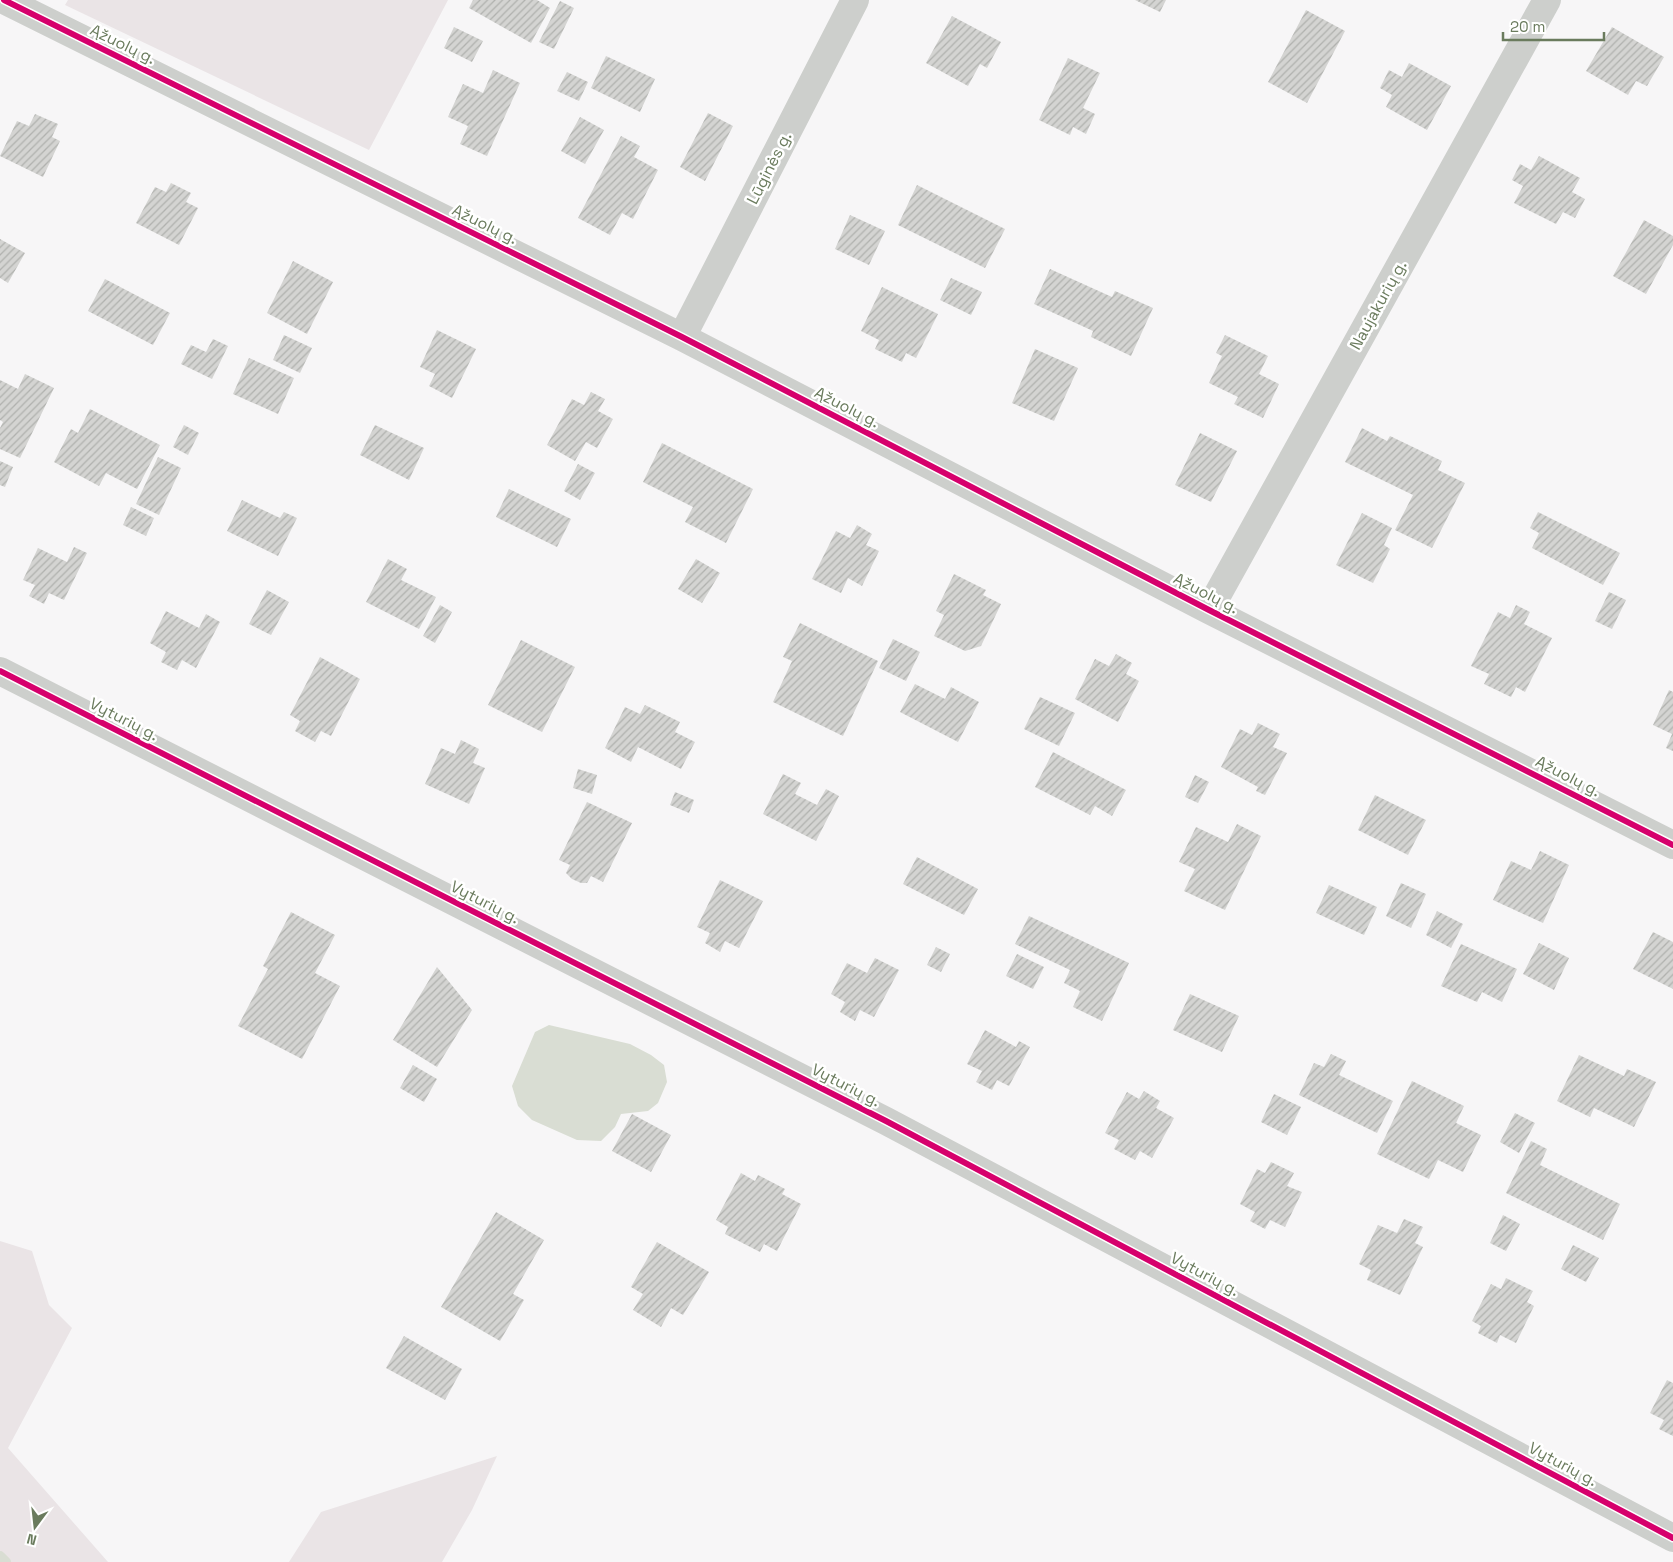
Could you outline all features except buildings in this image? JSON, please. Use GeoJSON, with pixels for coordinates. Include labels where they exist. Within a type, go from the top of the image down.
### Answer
{"type":"FeatureCollection","features":[{"type":"Feature","properties":{"kind":"street","name":"Ąžuolų g."},"geometry":{"type":"LineString","coordinates":[[4,0],[682,337],[1209,610],[1673,845]]}},
{"type":"Feature","properties":{"kind":"street","name":"Lūginės g."},"geometry":{"type":"LineString","coordinates":[[682,337],[855,0]]}},
{"type":"Feature","properties":{"kind":"street","name":"Naujakurių g."},"geometry":{"type":"LineString","coordinates":[[1209,610],[1547,0]]}},
{"type":"Feature","properties":{"kind":"street","name":"Vyturių g."},"geometry":{"type":"LineString","coordinates":[[0,671],[886,1121],[1673,1538]]}},
{"type":"Feature","properties":{"kind":"shaded area"},"geometry":{"type":"Polygon","coordinates":[[[68,0],[448,0],[369,150],[65,5],[68,0]]]}},
{"type":"Feature","properties":{"kind":"shaded area"},"geometry":{"type":"Polygon","coordinates":[[[549,1025],[630,1044],[651,1055],[664,1065],[667,1082],[658,1103],[648,1111],[621,1114],[615,1127],[601,1141],[577,1140],[532,1120],[518,1106],[512,1086],[535,1032],[549,1025]]]}},
{"type":"Feature","properties":{"kind":"shaded area"},"geometry":{"type":"Polygon","coordinates":[[[0,1241],[32,1251],[49,1305],[72,1328],[8,1448],[108,1562],[0,1562],[0,1241]]]}},
{"type":"Feature","properties":{"kind":"shaded area"},"geometry":{"type":"Polygon","coordinates":[[[497,1456],[472,1510],[442,1562],[289,1562],[321,1512],[497,1456]]]}},
{"type":"Feature","properties":{"kind":"waterway"},"geometry":{"type":"LineString","coordinates":[[0,1556],[6,1562]]}},
{"type":"Feature","properties":{"kind":"cycle path"},"geometry":{"type":"LineString","coordinates":[[4,0],[682,337],[1209,610],[1673,845]]}},
{"type":"Feature","properties":{"kind":"cycle path"},"geometry":{"type":"LineString","coordinates":[[0,671],[886,1121],[1673,1538]]}}]}
